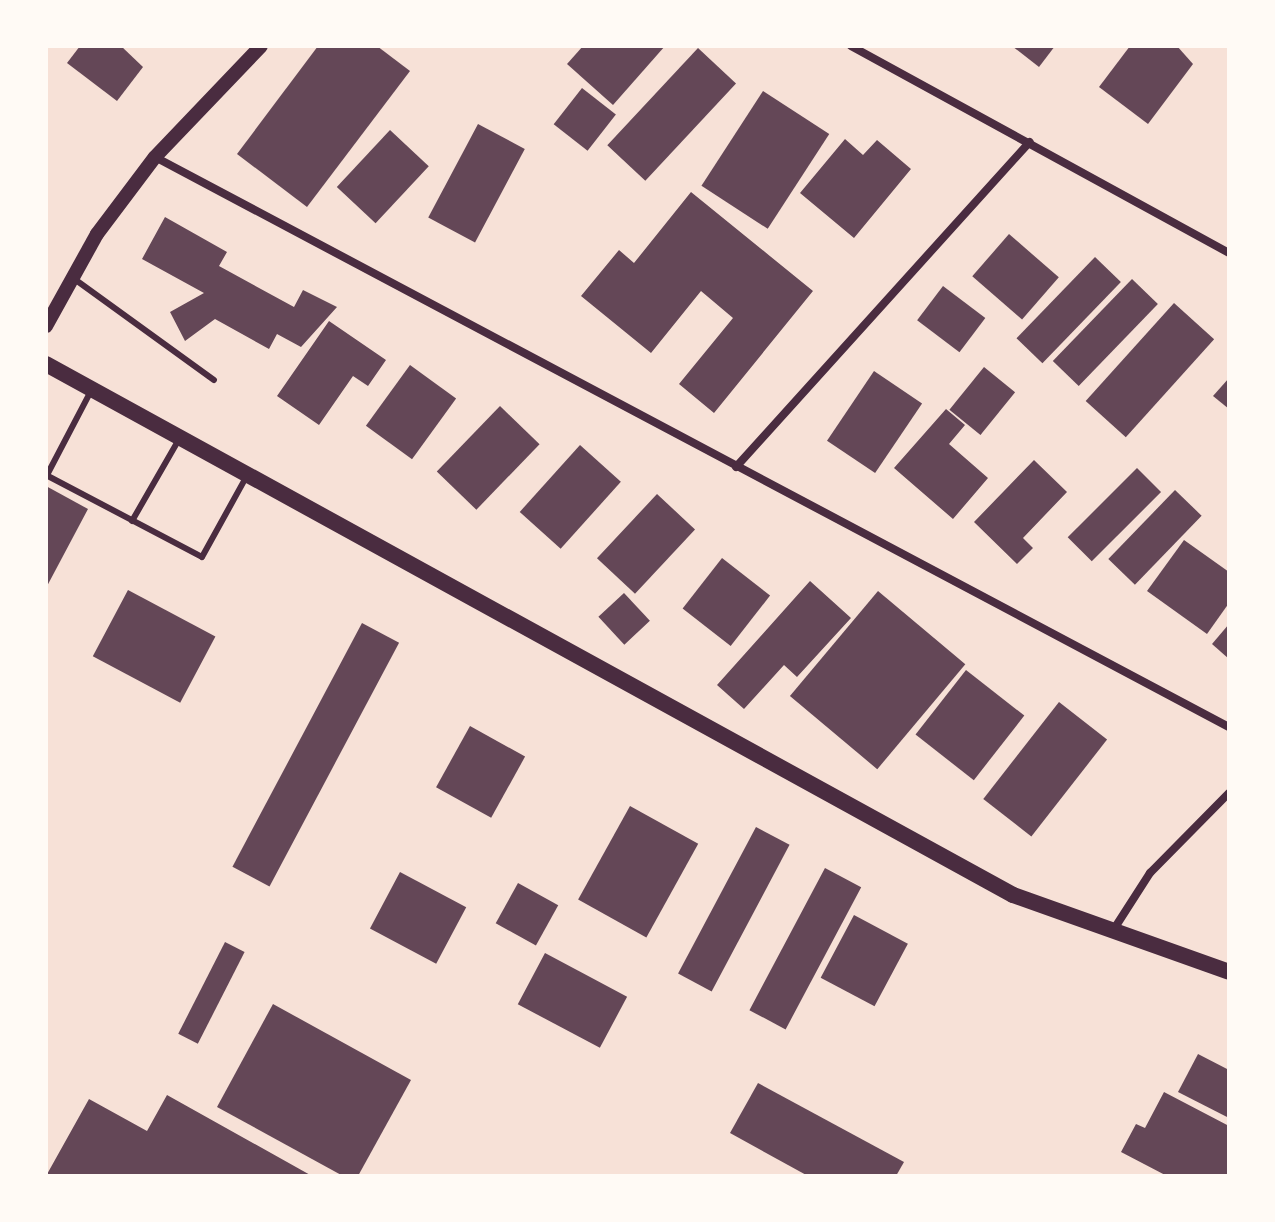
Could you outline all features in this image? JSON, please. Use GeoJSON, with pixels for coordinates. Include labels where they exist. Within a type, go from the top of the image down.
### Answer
{"type":"FeatureCollection","features":[{"type":"Feature","properties":{"kind":"main road"},"geometry":{"type":"LineString","coordinates":[[46,364],[245,479],[1013,895],[1229,972]]}},
{"type":"Feature","properties":{"kind":"street"},"geometry":{"type":"LineString","coordinates":[[46,326],[73,278],[155,157],[261,46]]}},
{"type":"Feature","properties":{"kind":"street"},"geometry":{"type":"LineString","coordinates":[[851,46],[1229,253]]}},
{"type":"Feature","properties":{"kind":"street"},"geometry":{"type":"LineString","coordinates":[[736,467],[1030,142]]}},
{"type":"Feature","properties":{"kind":"street"},"geometry":{"type":"LineString","coordinates":[[155,157],[1229,727]]}},
{"type":"Feature","properties":{"kind":"street"},"geometry":{"type":"LineString","coordinates":[[1114,929],[1150,873],[1229,793]]}},
{"type":"Feature","properties":{"kind":"lane"},"geometry":{"type":"LineString","coordinates":[[73,278],[214,380]]}},
{"type":"Feature","properties":{"kind":"lane"},"geometry":{"type":"LineString","coordinates":[[91,391],[46,475],[202,557],[245,479]]}},
{"type":"Feature","properties":{"kind":"lane"},"geometry":{"type":"LineString","coordinates":[[132,521],[178,441]]}},
{"type":"Feature","properties":{"kind":"building"},"geometry":{"type":"Polygon","coordinates":[[[80,46],[121,46],[143,67],[117,101],[67,63],[80,46]]]}},
{"type":"Feature","properties":{"kind":"building"},"geometry":{"type":"Polygon","coordinates":[[[318,46],[377,46],[410,71],[307,207],[237,154],[318,46]]]}},
{"type":"Feature","properties":{"kind":"building"},"geometry":{"type":"Polygon","coordinates":[[[583,46],[665,46],[613,105],[567,64],[583,46]]]}},
{"type":"Feature","properties":{"kind":"building"},"geometry":{"type":"Polygon","coordinates":[[[1012,46],[1055,46],[1039,67],[1012,46]]]}},
{"type":"Feature","properties":{"kind":"building"},"geometry":{"type":"Polygon","coordinates":[[[1130,46],[1177,46],[1193,64],[1148,124],[1099,87],[1130,46]]]}},
{"type":"Feature","properties":{"kind":"building"},"geometry":{"type":"Polygon","coordinates":[[[698,48],[736,83],[645,181],[607,145],[698,48]]]}},
{"type":"Feature","properties":{"kind":"building"},"geometry":{"type":"Polygon","coordinates":[[[582,88],[616,114],[588,151],[554,124],[582,88]]]}},
{"type":"Feature","properties":{"kind":"building"},"geometry":{"type":"Polygon","coordinates":[[[763,91],[829,134],[768,229],[701,186],[763,91]]]}},
{"type":"Feature","properties":{"kind":"building"},"geometry":{"type":"Polygon","coordinates":[[[478,124],[525,149],[475,242],[428,218],[478,124]]]}},
{"type":"Feature","properties":{"kind":"building"},"geometry":{"type":"Polygon","coordinates":[[[390,130],[429,166],[376,223],[337,187],[390,130]]]}},
{"type":"Feature","properties":{"kind":"building"},"geometry":{"type":"Polygon","coordinates":[[[845,139],[863,155],[877,140],[911,169],[854,238],[800,193],[845,139]]]}},
{"type":"Feature","properties":{"kind":"building"},"geometry":{"type":"Polygon","coordinates":[[[691,192],[813,291],[714,413],[679,384],[733,318],[701,291],[651,353],[581,296],[619,250],[634,263],[691,192]]]}},
{"type":"Feature","properties":{"kind":"building"},"geometry":{"type":"Polygon","coordinates":[[[165,217],[227,252],[219,266],[294,307],[303,290],[337,307],[301,347],[277,334],[269,349],[215,319],[185,341],[170,312],[204,293],[142,259],[165,217]]]}},
{"type":"Feature","properties":{"kind":"building"},"geometry":{"type":"Polygon","coordinates":[[[1009,234],[1059,277],[1022,320],[972,276],[1009,234]]]}},
{"type":"Feature","properties":{"kind":"building"},"geometry":{"type":"Polygon","coordinates":[[[1095,257],[1121,282],[1042,363],[1017,338],[1095,257]]]}},
{"type":"Feature","properties":{"kind":"building"},"geometry":{"type":"Polygon","coordinates":[[[1132,279],[1158,304],[1079,386],[1053,361],[1132,279]]]}},
{"type":"Feature","properties":{"kind":"building"},"geometry":{"type":"Polygon","coordinates":[[[943,286],[985,318],[959,352],[917,320],[943,286]]]}},
{"type":"Feature","properties":{"kind":"building"},"geometry":{"type":"Polygon","coordinates":[[[1174,303],[1214,339],[1126,437],[1086,401],[1174,303]]]}},
{"type":"Feature","properties":{"kind":"building"},"geometry":{"type":"Polygon","coordinates":[[[329,321],[386,360],[368,386],[353,376],[319,425],[277,396],[329,321]]]}},
{"type":"Feature","properties":{"kind":"building"},"geometry":{"type":"Polygon","coordinates":[[[410,365],[456,399],[412,459],[366,426],[410,365]]]}},
{"type":"Feature","properties":{"kind":"building"},"geometry":{"type":"Polygon","coordinates":[[[984,367],[1015,392],[980,435],[949,410],[984,367]]]}},
{"type":"Feature","properties":{"kind":"building"},"geometry":{"type":"Polygon","coordinates":[[[874,371],[922,403],[875,473],[827,441],[874,371]]]}},
{"type":"Feature","properties":{"kind":"building"},"geometry":{"type":"Polygon","coordinates":[[[1229,378],[1229,409],[1213,396],[1229,378]]]}},
{"type":"Feature","properties":{"kind":"building"},"geometry":{"type":"Polygon","coordinates":[[[500,406],[540,444],[476,510],[437,471],[500,406]]]}},
{"type":"Feature","properties":{"kind":"building"},"geometry":{"type":"Polygon","coordinates":[[[946,409],[965,425],[949,444],[988,478],[953,519],[894,468],[946,409]]]}},
{"type":"Feature","properties":{"kind":"building"},"geometry":{"type":"Polygon","coordinates":[[[580,445],[621,482],[561,549],[520,512],[580,445]]]}},
{"type":"Feature","properties":{"kind":"building"},"geometry":{"type":"Polygon","coordinates":[[[1034,460],[1067,492],[1023,538],[1033,548],[1017,564],[974,522],[1034,460]]]}},
{"type":"Feature","properties":{"kind":"building"},"geometry":{"type":"Polygon","coordinates":[[[1137,468],[1161,492],[1092,561],[1068,537],[1137,468]]]}},
{"type":"Feature","properties":{"kind":"building"},"geometry":{"type":"Polygon","coordinates":[[[46,486],[88,509],[46,588],[46,486]]]}},
{"type":"Feature","properties":{"kind":"building"},"geometry":{"type":"Polygon","coordinates":[[[1175,490],[1202,516],[1135,585],[1108,559],[1175,490]]]}},
{"type":"Feature","properties":{"kind":"building"},"geometry":{"type":"Polygon","coordinates":[[[657,494],[695,529],[635,594],[597,558],[657,494]]]}},
{"type":"Feature","properties":{"kind":"building"},"geometry":{"type":"Polygon","coordinates":[[[1184,540],[1229,572],[1229,603],[1207,634],[1147,591],[1184,540]]]}},
{"type":"Feature","properties":{"kind":"building"},"geometry":{"type":"Polygon","coordinates":[[[722,558],[770,596],[731,646],[683,608],[722,558]]]}},
{"type":"Feature","properties":{"kind":"building"},"geometry":{"type":"Polygon","coordinates":[[[810,581],[851,618],[797,677],[784,665],[744,709],[717,685],[810,581]]]}},
{"type":"Feature","properties":{"kind":"building"},"geometry":{"type":"Polygon","coordinates":[[[128,590],[215,636],[180,703],[93,656],[128,590]]]}},
{"type":"Feature","properties":{"kind":"building"},"geometry":{"type":"Polygon","coordinates":[[[878,591],[965,664],[877,769],[790,696],[878,591]]]}},
{"type":"Feature","properties":{"kind":"building"},"geometry":{"type":"Polygon","coordinates":[[[624,593],[650,621],[624,645],[598,617],[624,593]]]}},
{"type":"Feature","properties":{"kind":"building"},"geometry":{"type":"Polygon","coordinates":[[[362,623],[399,643],[270,886],[232,867],[362,623]]]}},
{"type":"Feature","properties":{"kind":"building"},"geometry":{"type":"Polygon","coordinates":[[[1229,624],[1229,659],[1212,644],[1229,624]]]}},
{"type":"Feature","properties":{"kind":"building"},"geometry":{"type":"Polygon","coordinates":[[[966,670],[1024,716],[974,780],[916,735],[966,670]]]}},
{"type":"Feature","properties":{"kind":"building"},"geometry":{"type":"Polygon","coordinates":[[[1059,702],[1107,740],[1031,836],[983,799],[1059,702]]]}},
{"type":"Feature","properties":{"kind":"building"},"geometry":{"type":"Polygon","coordinates":[[[470,726],[525,757],[491,818],[436,787],[470,726]]]}},
{"type":"Feature","properties":{"kind":"building"},"geometry":{"type":"Polygon","coordinates":[[[630,806],[698,844],[646,937],[578,900],[630,806]]]}},
{"type":"Feature","properties":{"kind":"building"},"geometry":{"type":"Polygon","coordinates":[[[756,827],[790,845],[712,991],[678,974],[756,827]]]}},
{"type":"Feature","properties":{"kind":"building"},"geometry":{"type":"Polygon","coordinates":[[[825,868],[861,887],[786,1029],[749,1010],[825,868]]]}},
{"type":"Feature","properties":{"kind":"building"},"geometry":{"type":"Polygon","coordinates":[[[400,872],[466,907],[436,964],[370,929],[400,872]]]}},
{"type":"Feature","properties":{"kind":"building"},"geometry":{"type":"Polygon","coordinates":[[[518,883],[558,905],[536,946],[496,923],[518,883]]]}},
{"type":"Feature","properties":{"kind":"building"},"geometry":{"type":"Polygon","coordinates":[[[854,915],[908,944],[875,1006],[821,978],[854,915]]]}},
{"type":"Feature","properties":{"kind":"building"},"geometry":{"type":"Polygon","coordinates":[[[225,942],[245,952],[198,1044],[178,1034],[225,942]]]}},
{"type":"Feature","properties":{"kind":"building"},"geometry":{"type":"Polygon","coordinates":[[[545,953],[627,997],[600,1048],[518,1004],[545,953]]]}},
{"type":"Feature","properties":{"kind":"building"},"geometry":{"type":"Polygon","coordinates":[[[273,1004],[411,1080],[358,1176],[343,1176],[217,1107],[273,1004]]]}},
{"type":"Feature","properties":{"kind":"building"},"geometry":{"type":"Polygon","coordinates":[[[1198,1054],[1229,1070],[1229,1118],[1178,1092],[1198,1054]]]}},
{"type":"Feature","properties":{"kind":"building"},"geometry":{"type":"Polygon","coordinates":[[[758,1083],[904,1162],[896,1176],[808,1176],[730,1133],[758,1083]]]}},
{"type":"Feature","properties":{"kind":"building"},"geometry":{"type":"Polygon","coordinates":[[[1164,1092],[1229,1126],[1229,1176],[1167,1176],[1121,1152],[1136,1124],[1145,1128],[1164,1092]]]}},
{"type":"Feature","properties":{"kind":"building"},"geometry":{"type":"Polygon","coordinates":[[[167,1095],[312,1176],[46,1176],[89,1099],[147,1131],[167,1095]]]}}]}
